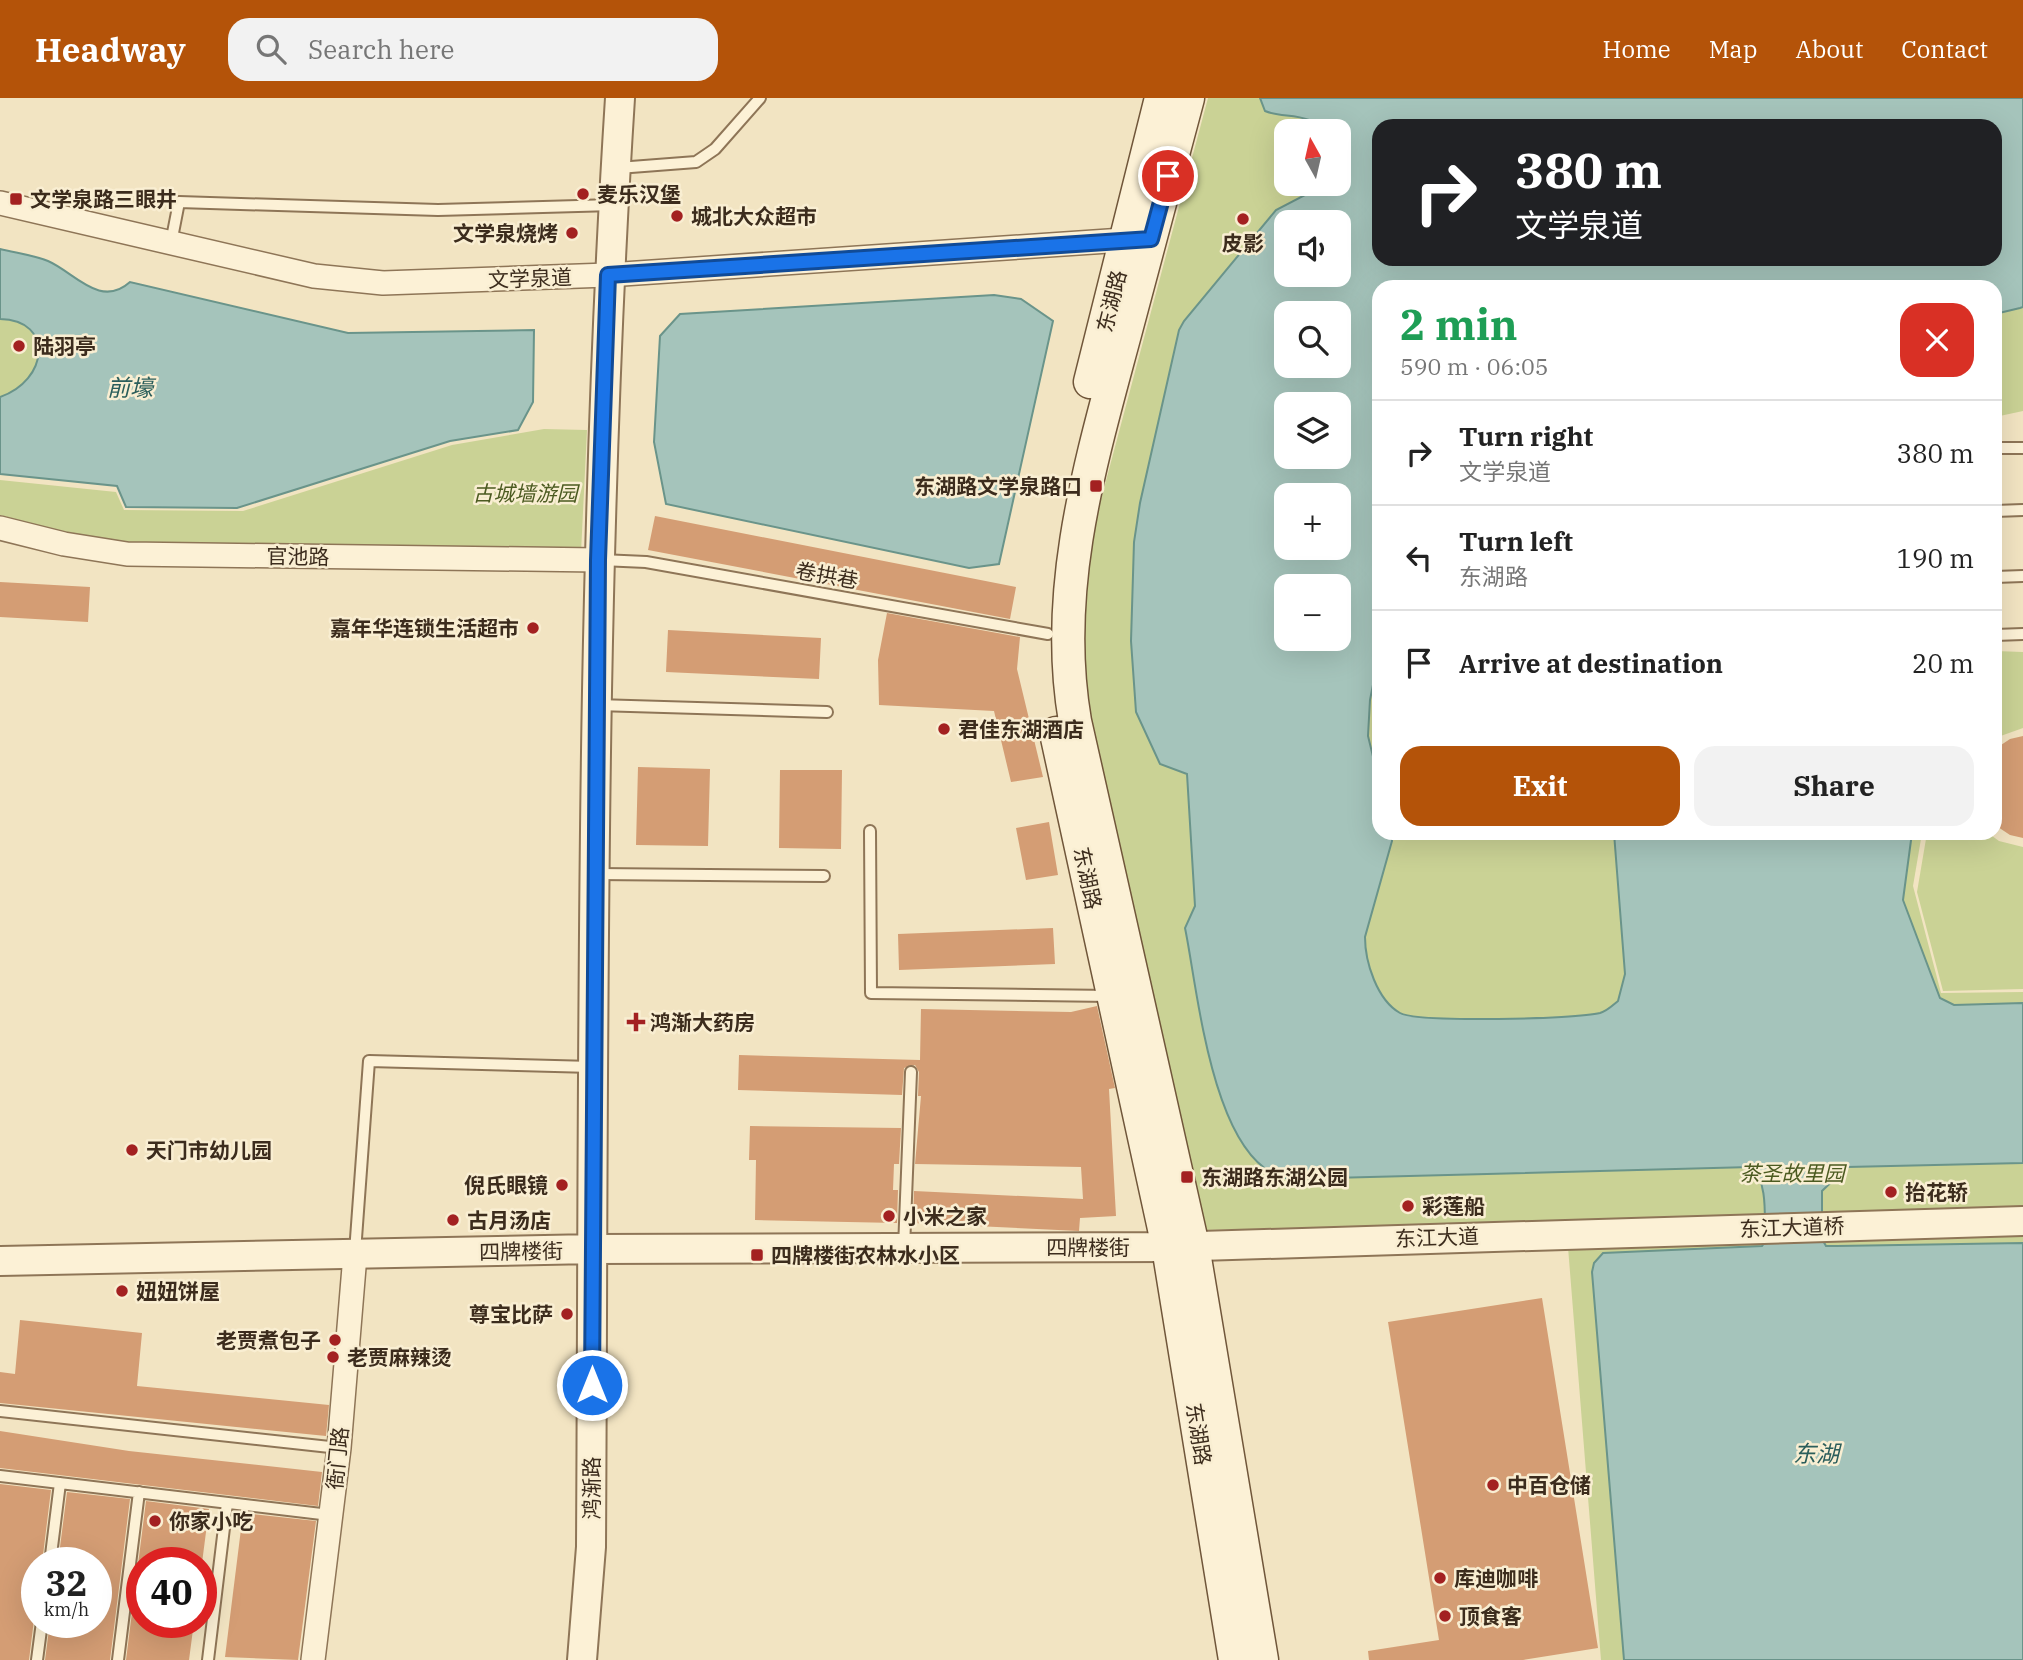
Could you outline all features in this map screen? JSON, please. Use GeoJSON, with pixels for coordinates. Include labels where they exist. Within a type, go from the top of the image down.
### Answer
{"type":"FeatureCollection","features":[{"type":"Feature","properties":{"kind":"main road","name":"东湖路"},"geometry":{"type":"LineString","coordinates":[[1165,109],[1088,475],[1069,592],[1067,657],[1075,720],[1262,1660]]}},
{"type":"Feature","properties":{"kind":"main road","name":"东湖路"},"geometry":{"type":"LineString","coordinates":[[1165,109],[1138,239],[1067,481],[1055,556],[1048,634],[1054,724],[1114,996],[1181,1246],[1235,1660]]}},
{"type":"Feature","properties":{"kind":"street","name":"鸿渐路"},"geometry":{"type":"LineString","coordinates":[[582,1660],[591,1560],[598,560],[608,275],[620,98]]}},
{"type":"Feature","properties":{"kind":"street","name":"文学泉道"},"geometry":{"type":"LineString","coordinates":[[0,203],[348,282],[383,284],[608,275],[1138,239]]}},
{"type":"Feature","properties":{"kind":"street","name":"官池路"},"geometry":{"type":"LineString","coordinates":[[0,528],[64,544],[127,554],[598,560]]}},
{"type":"Feature","properties":{"kind":"street","name":"东江大道桥"},"geometry":{"type":"LineString","coordinates":[[1705,1229],[2023,1222]]}},
{"type":"Feature","properties":{"kind":"street","name":"东江大道"},"geometry":{"type":"LineString","coordinates":[[1181,1246],[1705,1229]]}},
{"type":"Feature","properties":{"kind":"street","name":"四牌楼街"},"geometry":{"type":"LineString","coordinates":[[0,1261],[593,1249],[1181,1246]]}},
{"type":"Feature","properties":{"kind":"street","name":"衙门路"},"geometry":{"type":"LineString","coordinates":[[313,1660],[339,1448],[355,1255]]}},
{"type":"Feature","properties":{"kind":"lane"},"geometry":{"type":"LineString","coordinates":[[615,168],[696,162],[715,149],[760,98]]}},
{"type":"Feature","properties":{"kind":"lane"},"geometry":{"type":"LineString","coordinates":[[171,243],[179,202],[438,210],[613,205]]}},
{"type":"Feature","properties":{"kind":"lane"},"geometry":{"type":"LineString","coordinates":[[2002,449],[2023,448]]}},
{"type":"Feature","properties":{"kind":"lane"},"geometry":{"type":"LineString","coordinates":[[2002,511],[2023,510]]}},
{"type":"Feature","properties":{"kind":"lane","name":"卷拱巷"},"geometry":{"type":"LineString","coordinates":[[598,560],[646,562],[1048,634]]}},
{"type":"Feature","properties":{"kind":"lane"},"geometry":{"type":"LineString","coordinates":[[2002,577],[2023,576]]}},
{"type":"Feature","properties":{"kind":"lane"},"geometry":{"type":"LineString","coordinates":[[2002,635],[2023,634]]}},
{"type":"Feature","properties":{"kind":"lane"},"geometry":{"type":"LineString","coordinates":[[597,705],[827,712]]}},
{"type":"Feature","properties":{"kind":"lane"},"geometry":{"type":"LineString","coordinates":[[870,831],[871,993],[1114,996]]}},
{"type":"Feature","properties":{"kind":"lane"},"geometry":{"type":"LineString","coordinates":[[596,874],[824,876]]}},
{"type":"Feature","properties":{"kind":"lane"},"geometry":{"type":"LineString","coordinates":[[355,1255],[369,1061],[594,1067]]}},
{"type":"Feature","properties":{"kind":"lane"},"geometry":{"type":"LineString","coordinates":[[904,1248],[911,1072]]}},
{"type":"Feature","properties":{"kind":"lane"},"geometry":{"type":"LineString","coordinates":[[0,1411],[339,1448]]}},
{"type":"Feature","properties":{"kind":"lane"},"geometry":{"type":"LineString","coordinates":[[0,1476],[330,1515]]}},
{"type":"Feature","properties":{"kind":"lane"},"geometry":{"type":"LineString","coordinates":[[52,1547],[60,1483]]}},
{"type":"Feature","properties":{"kind":"lane"},"geometry":{"type":"LineString","coordinates":[[118,1660],[139,1492]]}},
{"type":"Feature","properties":{"kind":"lane"},"geometry":{"type":"LineString","coordinates":[[208,1660],[227,1503]]}},
{"type":"Feature","properties":{"kind":"lane"},"geometry":{"type":"LineString","coordinates":[[37,1660],[40,1638]]}},
{"type":"Feature","properties":{"kind":"green space","name":"东湖"},"geometry":{"type":"Polygon","coordinates":[[[1208,98],[2023,98],[2023,411],[2002,416],[2002,280],[1372,280],[1372,840],[1921,840],[1913,886],[1941,993],[2023,992],[2023,1660],[1601,1660],[1566,1222],[1205,1230],[1080,700],[1087,552],[1208,98]]]}},
{"type":"Feature","properties":{"kind":"green space"},"geometry":{"type":"Polygon","coordinates":[[[0,319],[18,322],[30,329],[37,340],[39,352],[36,366],[28,378],[16,389],[0,397],[0,319]]]}},
{"type":"Feature","properties":{"kind":"green space","name":"古城墙游园"},"geometry":{"type":"Polygon","coordinates":[[[544,429],[587,430],[581,553],[120,547],[0,515],[0,480],[116,492],[124,510],[243,511],[452,445],[544,429]]]}},
{"type":"Feature","properties":{"kind":"green space"},"geometry":{"type":"Polygon","coordinates":[[[2002,651],[2023,652],[2023,728],[2002,736],[2002,651]]]}},
{"type":"Feature","properties":{"kind":"green space"},"geometry":{"type":"Polygon","coordinates":[[[1926,840],[1998,840],[2023,847],[2023,989],[1943,991],[1917,892],[1926,840]]]}},
{"type":"Feature","properties":{"kind":"water","name":"东湖"},"geometry":{"type":"Polygon","coordinates":[[[1260,98],[2023,98],[2023,307],[2020,308],[2002,312],[2002,280],[1372,280],[1372,690],[1368,736],[1372,752],[1372,840],[1392,841],[1365,937],[1367,958],[1379,990],[1400,1013],[1436,1018],[1498,1019],[1600,1013],[1618,1001],[1625,974],[1615,840],[1911,840],[1903,900],[1940,998],[1954,1005],[2023,1003],[2023,1163],[1847,1167],[1822,1191],[1822,1239],[1826,1246],[2023,1243],[2023,1660],[1624,1660],[1592,1272],[1594,1263],[1603,1253],[1762,1246],[1765,1242],[1763,1191],[1757,1173],[1751,1167],[1292,1179],[1265,1169],[1244,1146],[1227,1113],[1204,1033],[1185,928],[1195,906],[1187,774],[1160,764],[1136,712],[1131,641],[1134,542],[1140,503],[1179,330],[1274,212],[1274,287],[1351,287],[1351,210],[1276,210],[1303,196],[1351,196],[1351,119],[1303,118],[1265,111],[1260,98]]]}},
{"type":"Feature","properties":{"kind":"water","name":"前壕"},"geometry":{"type":"Polygon","coordinates":[[[0,249],[48,261],[98,290],[108,292],[130,282],[348,333],[534,330],[533,402],[518,430],[450,441],[237,508],[126,507],[117,486],[0,474],[0,397],[16,389],[28,378],[36,366],[39,352],[37,340],[30,329],[18,322],[0,319],[0,249]]]}},
{"type":"Feature","properties":{"kind":"water"},"geometry":{"type":"Polygon","coordinates":[[[994,295],[1021,299],[1053,321],[999,564],[969,568],[666,504],[654,442],[660,336],[680,314],[994,295]]]}},
{"type":"Feature","properties":{"kind":"building"},"geometry":{"type":"Polygon","coordinates":[[[655,516],[1016,587],[1010,619],[648,550],[655,516]]]}},
{"type":"Feature","properties":{"kind":"building"},"geometry":{"type":"Polygon","coordinates":[[[0,582],[90,587],[88,622],[0,617],[0,582]]]}},
{"type":"Feature","properties":{"kind":"building"},"geometry":{"type":"Polygon","coordinates":[[[887,613],[1020,637],[1017,669],[1043,777],[1011,782],[994,711],[879,705],[878,660],[887,613]]]}},
{"type":"Feature","properties":{"kind":"building"},"geometry":{"type":"Polygon","coordinates":[[[668,630],[821,638],[819,679],[666,672],[668,630]]]}},
{"type":"Feature","properties":{"kind":"building"},"geometry":{"type":"Polygon","coordinates":[[[2023,736],[2023,838],[2002,830],[2002,744],[2023,736]]]}},
{"type":"Feature","properties":{"kind":"building"},"geometry":{"type":"Polygon","coordinates":[[[638,767],[710,769],[708,846],[636,845],[638,767]]]}},
{"type":"Feature","properties":{"kind":"building"},"geometry":{"type":"Polygon","coordinates":[[[780,770],[842,770],[841,849],[779,848],[780,770]]]}},
{"type":"Feature","properties":{"kind":"building"},"geometry":{"type":"Polygon","coordinates":[[[1049,822],[1058,875],[1026,880],[1016,828],[1049,822]]]}},
{"type":"Feature","properties":{"kind":"building"},"geometry":{"type":"Polygon","coordinates":[[[1053,928],[1055,964],[899,970],[898,934],[1053,928]]]}},
{"type":"Feature","properties":{"kind":"building"},"geometry":{"type":"Polygon","coordinates":[[[1097,1006],[1115,1088],[1109,1089],[1116,1216],[1080,1218],[1079,1231],[913,1223],[914,1191],[1083,1199],[1081,1167],[915,1164],[921,1096],[918,1096],[919,1072],[915,1065],[904,1068],[902,1095],[738,1090],[739,1055],[920,1060],[921,1009],[1071,1012],[1097,1006]]]}},
{"type":"Feature","properties":{"kind":"building"},"geometry":{"type":"Polygon","coordinates":[[[750,1126],[901,1128],[899,1164],[894,1164],[893,1190],[898,1190],[897,1223],[755,1220],[756,1160],[749,1160],[750,1126]]]}},
{"type":"Feature","properties":{"kind":"building","name":"中百仓储"},"geometry":{"type":"Polygon","coordinates":[[[1542,1298],[1598,1648],[1523,1660],[1369,1660],[1368,1651],[1439,1640],[1388,1322],[1542,1298]]]}},
{"type":"Feature","properties":{"kind":"building"},"geometry":{"type":"Polygon","coordinates":[[[20,1320],[142,1333],[137,1386],[329,1405],[326,1436],[0,1403],[0,1372],[15,1374],[20,1320]]]}},
{"type":"Feature","properties":{"kind":"building"},"geometry":{"type":"Polygon","coordinates":[[[0,1431],[129,1451],[322,1472],[318,1506],[0,1468],[0,1431]]]}},
{"type":"Feature","properties":{"kind":"building"},"geometry":{"type":"Polygon","coordinates":[[[0,1484],[51,1490],[44,1547],[21,1547],[21,1638],[32,1638],[29,1660],[0,1660],[0,1484]]]}},
{"type":"Feature","properties":{"kind":"building"},"geometry":{"type":"Polygon","coordinates":[[[67,1492],[130,1499],[110,1660],[45,1660],[48,1638],[112,1638],[112,1547],[60,1547],[67,1492]]]}},
{"type":"Feature","properties":{"kind":"building"},"geometry":{"type":"Polygon","coordinates":[[[146,1501],[209,1509],[204,1547],[140,1547],[146,1501]]]}},
{"type":"Feature","properties":{"kind":"building"},"geometry":{"type":"Polygon","coordinates":[[[243,1513],[316,1521],[298,1660],[225,1657],[243,1513]]]}},
{"type":"Feature","properties":{"kind":"building"},"geometry":{"type":"Polygon","coordinates":[[[129,1638],[192,1638],[189,1660],[126,1660],[129,1638]]]}},
{"type":"Feature","properties":{"kind":"place","name":"麦乐汉堡"},"geometry":{"type":"Point","coordinates":[583,194]}},
{"type":"Feature","properties":{"kind":"place","name":"文学泉路三眼井"},"geometry":{"type":"Point","coordinates":[16,199]}},
{"type":"Feature","properties":{"kind":"place","name":"城北大众超市"},"geometry":{"type":"Point","coordinates":[677,216]}},
{"type":"Feature","properties":{"kind":"place","name":"皮影"},"geometry":{"type":"Point","coordinates":[1243,219]}},
{"type":"Feature","properties":{"kind":"place","name":"文学泉烧烤"},"geometry":{"type":"Point","coordinates":[572,233]}},
{"type":"Feature","properties":{"kind":"place","name":"陆羽亭"},"geometry":{"type":"Point","coordinates":[19,346]}},
{"type":"Feature","properties":{"kind":"place","name":"东湖路文学泉路口"},"geometry":{"type":"Point","coordinates":[1096,486]}},
{"type":"Feature","properties":{"kind":"place","name":"嘉年华连锁生活超市"},"geometry":{"type":"Point","coordinates":[533,628]}},
{"type":"Feature","properties":{"kind":"place","name":"君佳东湖酒店"},"geometry":{"type":"Point","coordinates":[944,729]}},
{"type":"Feature","properties":{"kind":"place","name":"鸿渐大药房"},"geometry":{"type":"Point","coordinates":[636,1022]}},
{"type":"Feature","properties":{"kind":"place","name":"天门市幼儿园"},"geometry":{"type":"Point","coordinates":[132,1150]}},
{"type":"Feature","properties":{"kind":"place","name":"东湖路东湖公园"},"geometry":{"type":"Point","coordinates":[1187,1177]}},
{"type":"Feature","properties":{"kind":"place","name":"倪氏眼镜"},"geometry":{"type":"Point","coordinates":[562,1185]}},
{"type":"Feature","properties":{"kind":"place","name":"抬花轿"},"geometry":{"type":"Point","coordinates":[1891,1192]}},
{"type":"Feature","properties":{"kind":"place","name":"彩莲船"},"geometry":{"type":"Point","coordinates":[1408,1206]}},
{"type":"Feature","properties":{"kind":"place","name":"小米之家"},"geometry":{"type":"Point","coordinates":[889,1216]}},
{"type":"Feature","properties":{"kind":"place","name":"古月汤店"},"geometry":{"type":"Point","coordinates":[453,1220]}},
{"type":"Feature","properties":{"kind":"place","name":"四牌楼街农林水小区"},"geometry":{"type":"Point","coordinates":[757,1255]}},
{"type":"Feature","properties":{"kind":"place","name":"妞妞饼屋"},"geometry":{"type":"Point","coordinates":[122,1291]}},
{"type":"Feature","properties":{"kind":"place","name":"尊宝比萨"},"geometry":{"type":"Point","coordinates":[567,1314]}},
{"type":"Feature","properties":{"kind":"place","name":"老贾煮包子"},"geometry":{"type":"Point","coordinates":[335,1340]}},
{"type":"Feature","properties":{"kind":"place","name":"老贾麻辣烫"},"geometry":{"type":"Point","coordinates":[333,1357]}},
{"type":"Feature","properties":{"kind":"place","name":"中百仓储"},"geometry":{"type":"Point","coordinates":[1493,1485]}},
{"type":"Feature","properties":{"kind":"place","name":"你家小吃"},"geometry":{"type":"Point","coordinates":[155,1521]}},
{"type":"Feature","properties":{"kind":"place","name":"库迪咖啡"},"geometry":{"type":"Point","coordinates":[1440,1578]}},
{"type":"Feature","properties":{"kind":"place","name":"顶食客"},"geometry":{"type":"Point","coordinates":[1445,1616]}},
{"type":"Feature","properties":{"kind":"route"},"geometry":{"type":"LineString","coordinates":[[592,1385],[598,560],[608,275],[1151,239],[1168,176]]}},
{"type":"Feature","properties":{"kind":"park label","name":"茶圣故里园"},"geometry":{"type":"Point","coordinates":[1792,1173]}}]}
